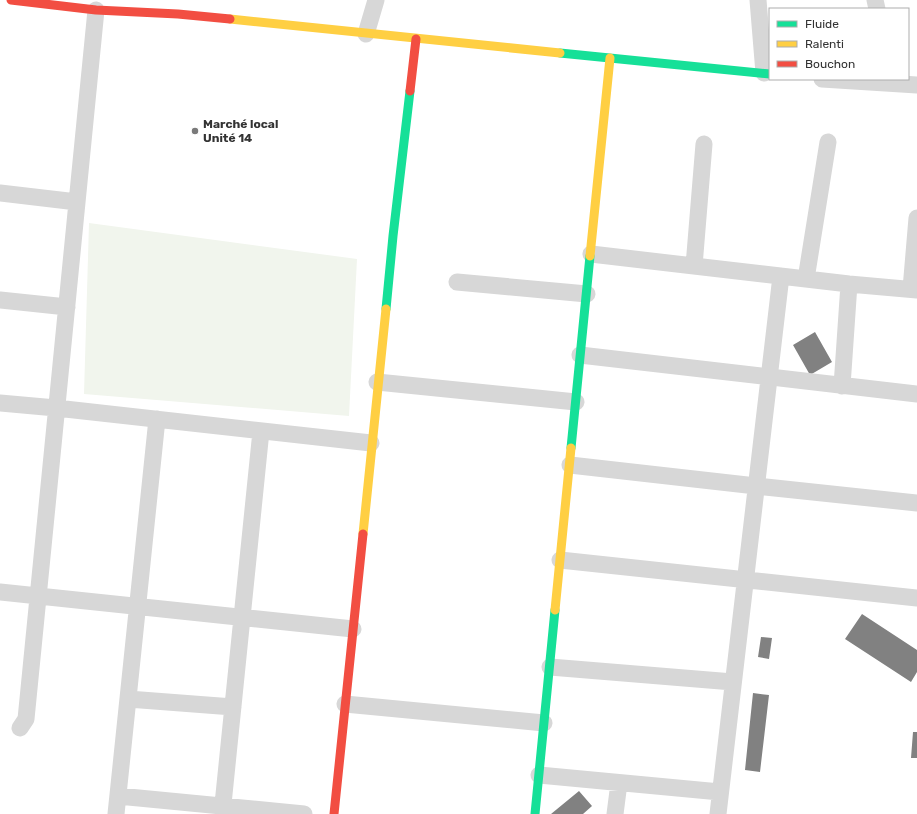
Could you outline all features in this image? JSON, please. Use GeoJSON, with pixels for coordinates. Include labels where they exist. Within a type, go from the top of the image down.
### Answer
{"type":"FeatureCollection","features":[{"type":"Feature","properties":{"kind":"street"},"geometry":{"type":"LineString","coordinates":[[11,0],[40,2],[96,10],[178,7],[366,34],[767,74],[758,0]]}},
{"type":"Feature","properties":{"kind":"street"},"geometry":{"type":"LineString","coordinates":[[366,34],[376,0]]}},
{"type":"Feature","properties":{"kind":"street"},"geometry":{"type":"LineString","coordinates":[[20,728],[26,719],[37,595],[96,10]]}},
{"type":"Feature","properties":{"kind":"street"},"geometry":{"type":"LineString","coordinates":[[334,814],[392,236],[416,39]]}},
{"type":"Feature","properties":{"kind":"street"},"geometry":{"type":"LineString","coordinates":[[535,814],[610,58]]}},
{"type":"Feature","properties":{"kind":"street"},"geometry":{"type":"LineString","coordinates":[[854,80],[886,81],[917,85]]}},
{"type":"Feature","properties":{"kind":"street"},"geometry":{"type":"LineString","coordinates":[[806,279],[828,142]]}},
{"type":"Feature","properties":{"kind":"street"},"geometry":{"type":"LineString","coordinates":[[694,266],[704,144]]}},
{"type":"Feature","properties":{"kind":"street"},"geometry":{"type":"LineString","coordinates":[[0,193],[77,202]]}},
{"type":"Feature","properties":{"kind":"street"},"geometry":{"type":"LineString","coordinates":[[591,254],[849,284],[914,290],[917,218]]}},
{"type":"Feature","properties":{"kind":"street"},"geometry":{"type":"LineString","coordinates":[[718,814],[781,276]]}},
{"type":"Feature","properties":{"kind":"street"},"geometry":{"type":"LineString","coordinates":[[457,282],[587,294]]}},
{"type":"Feature","properties":{"kind":"street"},"geometry":{"type":"LineString","coordinates":[[842,386],[849,284]]}},
{"type":"Feature","properties":{"kind":"street"},"geometry":{"type":"LineString","coordinates":[[0,300],[67,307]]}},
{"type":"Feature","properties":{"kind":"street"},"geometry":{"type":"LineString","coordinates":[[580,355],[917,394]]}},
{"type":"Feature","properties":{"kind":"street"},"geometry":{"type":"LineString","coordinates":[[377,382],[576,402]]}},
{"type":"Feature","properties":{"kind":"street"},"geometry":{"type":"LineString","coordinates":[[0,404],[56,408],[371,443]]}},
{"type":"Feature","properties":{"kind":"street"},"geometry":{"type":"LineString","coordinates":[[116,814],[157,419]]}},
{"type":"Feature","properties":{"kind":"street"},"geometry":{"type":"LineString","coordinates":[[223,810],[261,431]]}},
{"type":"Feature","properties":{"kind":"street"},"geometry":{"type":"LineString","coordinates":[[570,465],[917,503]]}},
{"type":"Feature","properties":{"kind":"street"},"geometry":{"type":"LineString","coordinates":[[560,560],[917,598]]}},
{"type":"Feature","properties":{"kind":"street"},"geometry":{"type":"LineString","coordinates":[[0,592],[353,629]]}},
{"type":"Feature","properties":{"kind":"street"},"geometry":{"type":"LineString","coordinates":[[550,667],[733,682]]}},
{"type":"Feature","properties":{"kind":"street"},"geometry":{"type":"LineString","coordinates":[[128,700],[233,707]]}},
{"type":"Feature","properties":{"kind":"street"},"geometry":{"type":"LineString","coordinates":[[345,704],[544,723]]}},
{"type":"Feature","properties":{"kind":"street"},"geometry":{"type":"LineString","coordinates":[[539,775],[720,792]]}},
{"type":"Feature","properties":{"kind":"street"},"geometry":{"type":"LineString","coordinates":[[615,814],[618,783]]}},
{"type":"Feature","properties":{"kind":"street"},"geometry":{"type":"LineString","coordinates":[[118,796],[223,810],[304,814]]}},
{"type":"Feature","properties":{"kind":"shaded area"},"geometry":{"type":"Polygon","coordinates":[[[89,223],[357,259],[349,416],[84,394],[89,223]]]}},
{"type":"Feature","properties":{"kind":"building"},"geometry":{"type":"Polygon","coordinates":[[[815,332],[832,362],[810,375],[793,345],[815,332]]]}},
{"type":"Feature","properties":{"kind":"building"},"geometry":{"type":"Polygon","coordinates":[[[862,614],[917,650],[917,672],[911,682],[845,639],[862,614]]]}},
{"type":"Feature","properties":{"kind":"building"},"geometry":{"type":"Polygon","coordinates":[[[761,637],[772,638],[769,659],[758,657],[761,637]]]}},
{"type":"Feature","properties":{"kind":"building"},"geometry":{"type":"Polygon","coordinates":[[[753,693],[769,695],[760,772],[745,770],[753,693]]]}},
{"type":"Feature","properties":{"kind":"building"},"geometry":{"type":"Polygon","coordinates":[[[913,732],[917,732],[917,758],[911,758],[913,732]]]}},
{"type":"Feature","properties":{"kind":"building"},"geometry":{"type":"Polygon","coordinates":[[[579,791],[592,806],[583,814],[551,814],[579,791]]]}},
{"type":"Feature","properties":{"kind":"traffic: fast"},"geometry":{"type":"LineString","coordinates":[[560,53],[769,74]]}},
{"type":"Feature","properties":{"kind":"traffic: fast"},"geometry":{"type":"LineString","coordinates":[[386,309],[410,91]]}},
{"type":"Feature","properties":{"kind":"traffic: fast"},"geometry":{"type":"LineString","coordinates":[[571,448],[590,256]]}},
{"type":"Feature","properties":{"kind":"traffic: fast"},"geometry":{"type":"LineString","coordinates":[[535,814],[555,610]]}},
{"type":"Feature","properties":{"kind":"traffic: slow"},"geometry":{"type":"LineString","coordinates":[[230,19],[560,53]]}},
{"type":"Feature","properties":{"kind":"traffic: slow"},"geometry":{"type":"LineString","coordinates":[[590,256],[610,58]]}},
{"type":"Feature","properties":{"kind":"traffic: slow"},"geometry":{"type":"LineString","coordinates":[[363,534],[386,309]]}},
{"type":"Feature","properties":{"kind":"traffic: slow"},"geometry":{"type":"LineString","coordinates":[[555,610],[571,448]]}},
{"type":"Feature","properties":{"kind":"traffic: jam"},"geometry":{"type":"LineString","coordinates":[[11,0],[96,10],[178,14],[230,19]]}},
{"type":"Feature","properties":{"kind":"traffic: jam"},"geometry":{"type":"LineString","coordinates":[[410,91],[416,39]]}},
{"type":"Feature","properties":{"kind":"traffic: jam"},"geometry":{"type":"LineString","coordinates":[[334,814],[363,534]]}},
{"type":"Feature","properties":{"kind":"place","name":"Marché local Unité 14"},"geometry":{"type":"Point","coordinates":[195,131]}}]}
